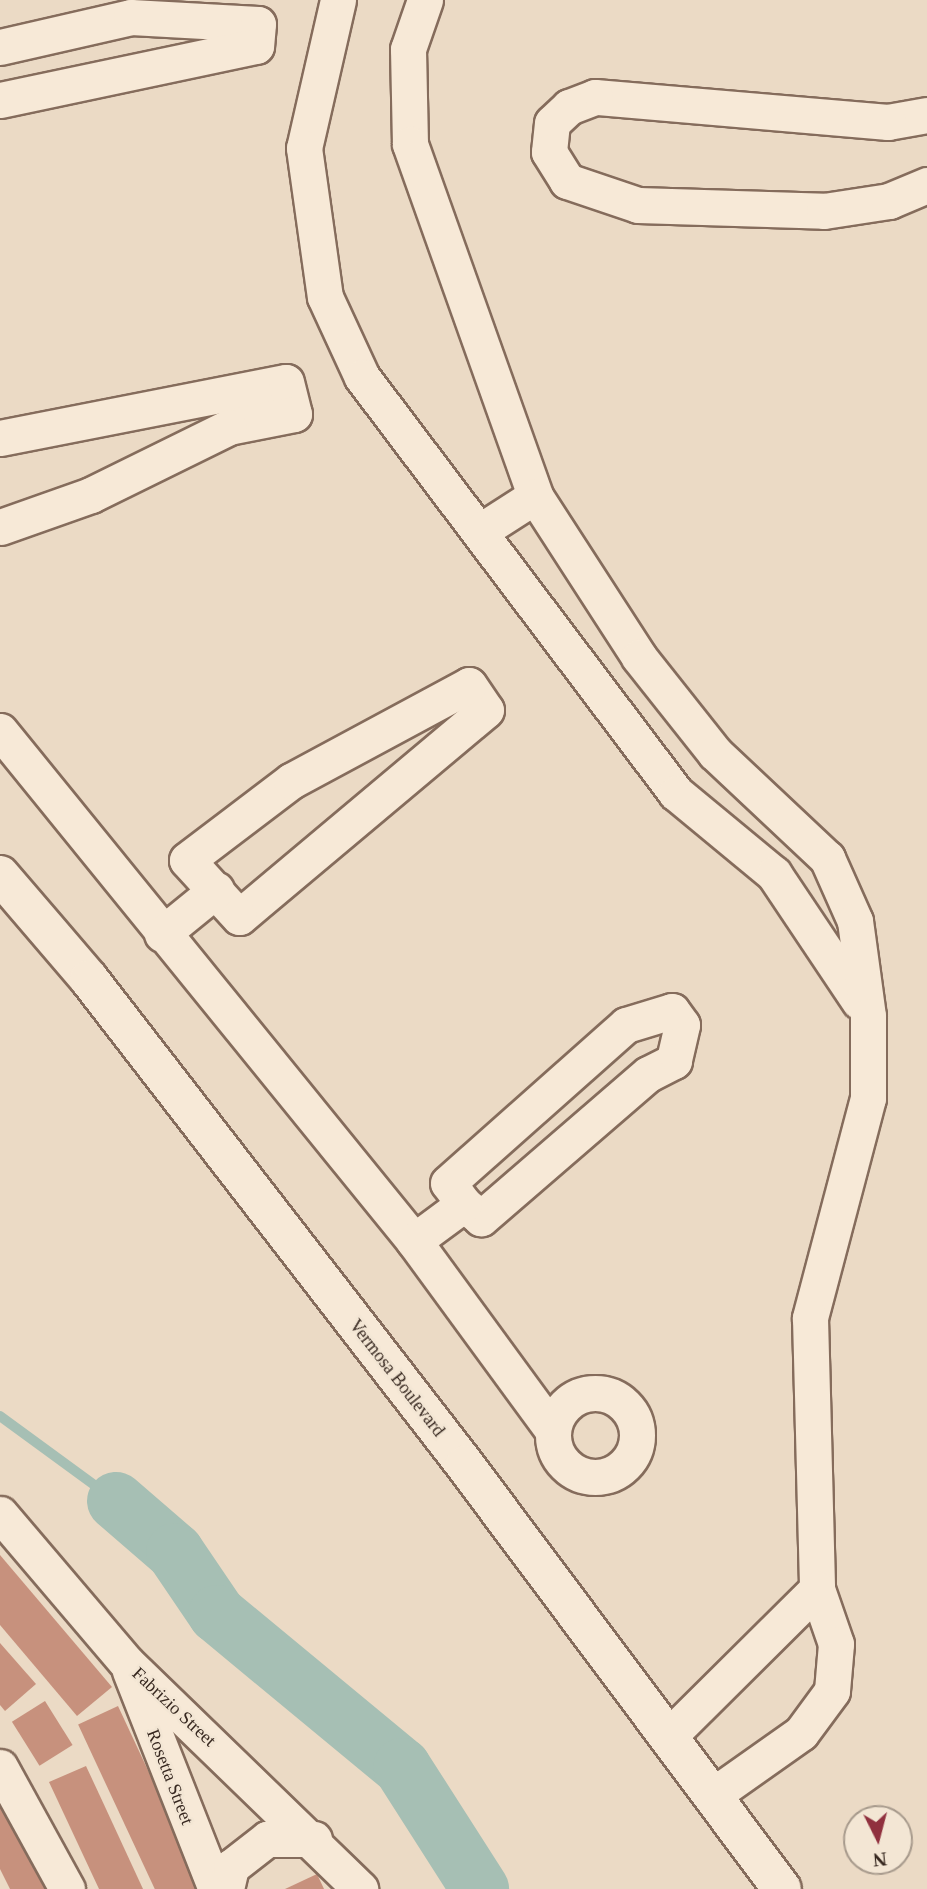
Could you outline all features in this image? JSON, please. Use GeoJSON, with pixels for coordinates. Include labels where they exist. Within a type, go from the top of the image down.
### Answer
{"type":"FeatureCollection","features":[{"type":"Feature","properties":{"kind":"main road","name":"Vermosa Boulevard"},"geometry":{"type":"LineString","coordinates":[[0,875],[89,979],[716,1793],[782,1889]]}},
{"type":"Feature","properties":{"kind":"street"},"geometry":{"type":"LineString","coordinates":[[338,0],[304,148],[325,297],[362,377],[433,478],[482,530],[676,793],[774,874],[868,1016]]}},
{"type":"Feature","properties":{"kind":"street"},"geometry":{"type":"LineString","coordinates":[[425,0],[408,49],[410,144],[535,496],[639,657],[715,753],[827,858],[855,921],[868,1016],[867,1098],[810,1318],[817,1589],[836,1644],[832,1690],[802,1733],[716,1793]]}},
{"type":"Feature","properties":{"kind":"street"},"geometry":{"type":"LineString","coordinates":[[0,47],[131,17],[258,24],[256,46],[0,100]]}},
{"type":"Feature","properties":{"kind":"street"},"geometry":{"type":"LineString","coordinates":[[927,115],[888,122],[595,96],[569,107],[552,123],[549,152],[568,181],[638,205],[824,211],[889,201],[927,185]]}},
{"type":"Feature","properties":{"kind":"street"},"geometry":{"type":"LineString","coordinates":[[0,439],[286,382],[294,414],[229,427],[91,495],[0,527]]}},
{"type":"Feature","properties":{"kind":"street"},"geometry":{"type":"LineString","coordinates":[[482,530],[535,496]]}},
{"type":"Feature","properties":{"kind":"street"},"geometry":{"type":"LineString","coordinates":[[469,685],[486,710],[239,917],[216,890],[187,860],[291,781],[469,685]]}},
{"type":"Feature","properties":{"kind":"street"},"geometry":{"type":"LineString","coordinates":[[0,730],[162,934],[414,1241],[553,1432]]}},
{"type":"Feature","properties":{"kind":"street"},"geometry":{"type":"LineString","coordinates":[[676,793],[715,753]]}},
{"type":"Feature","properties":{"kind":"street"},"geometry":{"type":"LineString","coordinates":[[162,934],[216,890]]}},
{"type":"Feature","properties":{"kind":"street"},"geometry":{"type":"LineString","coordinates":[[672,1011],[678,1017],[674,1061],[648,1074],[481,1218],[464,1204],[448,1184],[626,1025],[672,1011]]}},
{"type":"Feature","properties":{"kind":"street"},"geometry":{"type":"LineString","coordinates":[[414,1241],[464,1204]]}},
{"type":"Feature","properties":{"kind":"street","name":"Fabrizio Street"},"geometry":{"type":"LineString","coordinates":[[0,1514],[127,1663],[314,1839],[360,1889]]}},
{"type":"Feature","properties":{"kind":"street"},"geometry":{"type":"LineString","coordinates":[[671,1734],[817,1589]]}},
{"type":"Feature","properties":{"kind":"street","name":"Rosetta Street"},"geometry":{"type":"LineString","coordinates":[[127,1663],[216,1889]]}},
{"type":"Feature","properties":{"kind":"street"},"geometry":{"type":"LineString","coordinates":[[0,1767],[66,1889]]}},
{"type":"Feature","properties":{"kind":"street"},"geometry":{"type":"LineString","coordinates":[[226,1889],[231,1867],[267,1839],[314,1839]]}},
{"type":"Feature","properties":{"kind":"building"},"geometry":{"type":"Polygon","coordinates":[[[0,1555],[112,1687],[77,1716],[0,1625],[0,1555]]]}},
{"type":"Feature","properties":{"kind":"building"},"geometry":{"type":"Polygon","coordinates":[[[0,1643],[36,1684],[5,1711],[0,1705],[0,1643]]]}},
{"type":"Feature","properties":{"kind":"building"},"geometry":{"type":"Polygon","coordinates":[[[45,1701],[73,1745],[39,1766],[12,1722],[45,1701]]]}},
{"type":"Feature","properties":{"kind":"building"},"geometry":{"type":"Polygon","coordinates":[[[118,1706],[203,1889],[155,1889],[78,1725],[118,1706]]]}},
{"type":"Feature","properties":{"kind":"building"},"geometry":{"type":"Polygon","coordinates":[[[86,1766],[143,1889],[99,1889],[49,1782],[86,1766]]]}},
{"type":"Feature","properties":{"kind":"building"},"geometry":{"type":"Polygon","coordinates":[[[0,1782],[55,1889],[10,1889],[0,1869],[0,1782]]]}},
{"type":"Feature","properties":{"kind":"building"},"geometry":{"type":"Polygon","coordinates":[[[317,1874],[324,1889],[285,1889],[317,1874]]]}},
{"type":"Feature","properties":{"kind":"waterway"},"geometry":{"type":"LineString","coordinates":[[0,1416],[116,1501]]}},
{"type":"Feature","properties":{"kind":"waterway"},"geometry":{"type":"LineString","coordinates":[[116,1501],[175,1552],[217,1614],[402,1767],[480,1889]]}}]}
